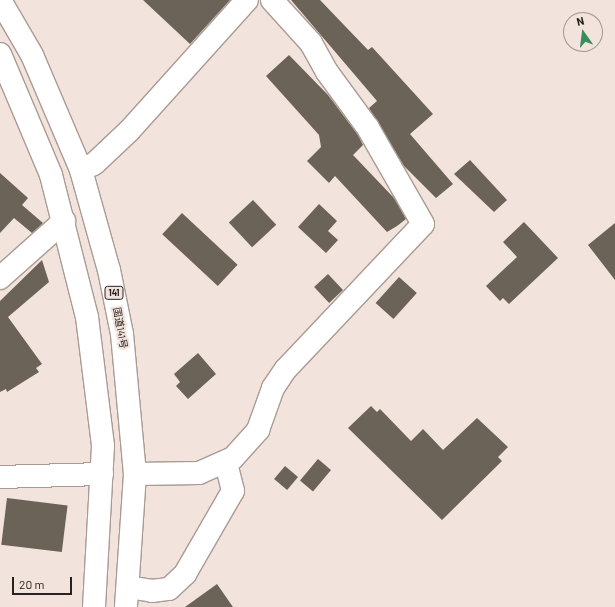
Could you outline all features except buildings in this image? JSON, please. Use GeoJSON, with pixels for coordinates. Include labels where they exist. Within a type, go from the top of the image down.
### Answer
{"type":"FeatureCollection","features":[{"type":"Feature","properties":{"kind":"main road","name":"国道141号"},"geometry":{"type":"LineString","coordinates":[[0,0],[32,56],[81,170],[109,270],[122,334],[135,474],[127,597]]}},
{"type":"Feature","properties":{"kind":"main road"},"geometry":{"type":"LineString","coordinates":[[81,170],[94,164],[129,131],[247,0]]}},
{"type":"Feature","properties":{"kind":"main road"},"geometry":{"type":"LineString","coordinates":[[135,474],[199,474],[226,463],[247,446],[258,430],[273,388],[286,369],[423,224],[368,128],[326,72],[311,43],[272,0]]}},
{"type":"Feature","properties":{"kind":"main road"},"geometry":{"type":"LineString","coordinates":[[0,54],[33,127],[64,221],[87,317],[102,446],[102,474],[94,607]]}},
{"type":"Feature","properties":{"kind":"main road"},"geometry":{"type":"LineString","coordinates":[[0,278],[64,221]]}},
{"type":"Feature","properties":{"kind":"main road"},"geometry":{"type":"LineString","coordinates":[[127,597],[152,591],[169,589],[185,574],[234,491],[226,463]]}},
{"type":"Feature","properties":{"kind":"main road"},"geometry":{"type":"LineString","coordinates":[[0,477],[102,474]]}}]}
